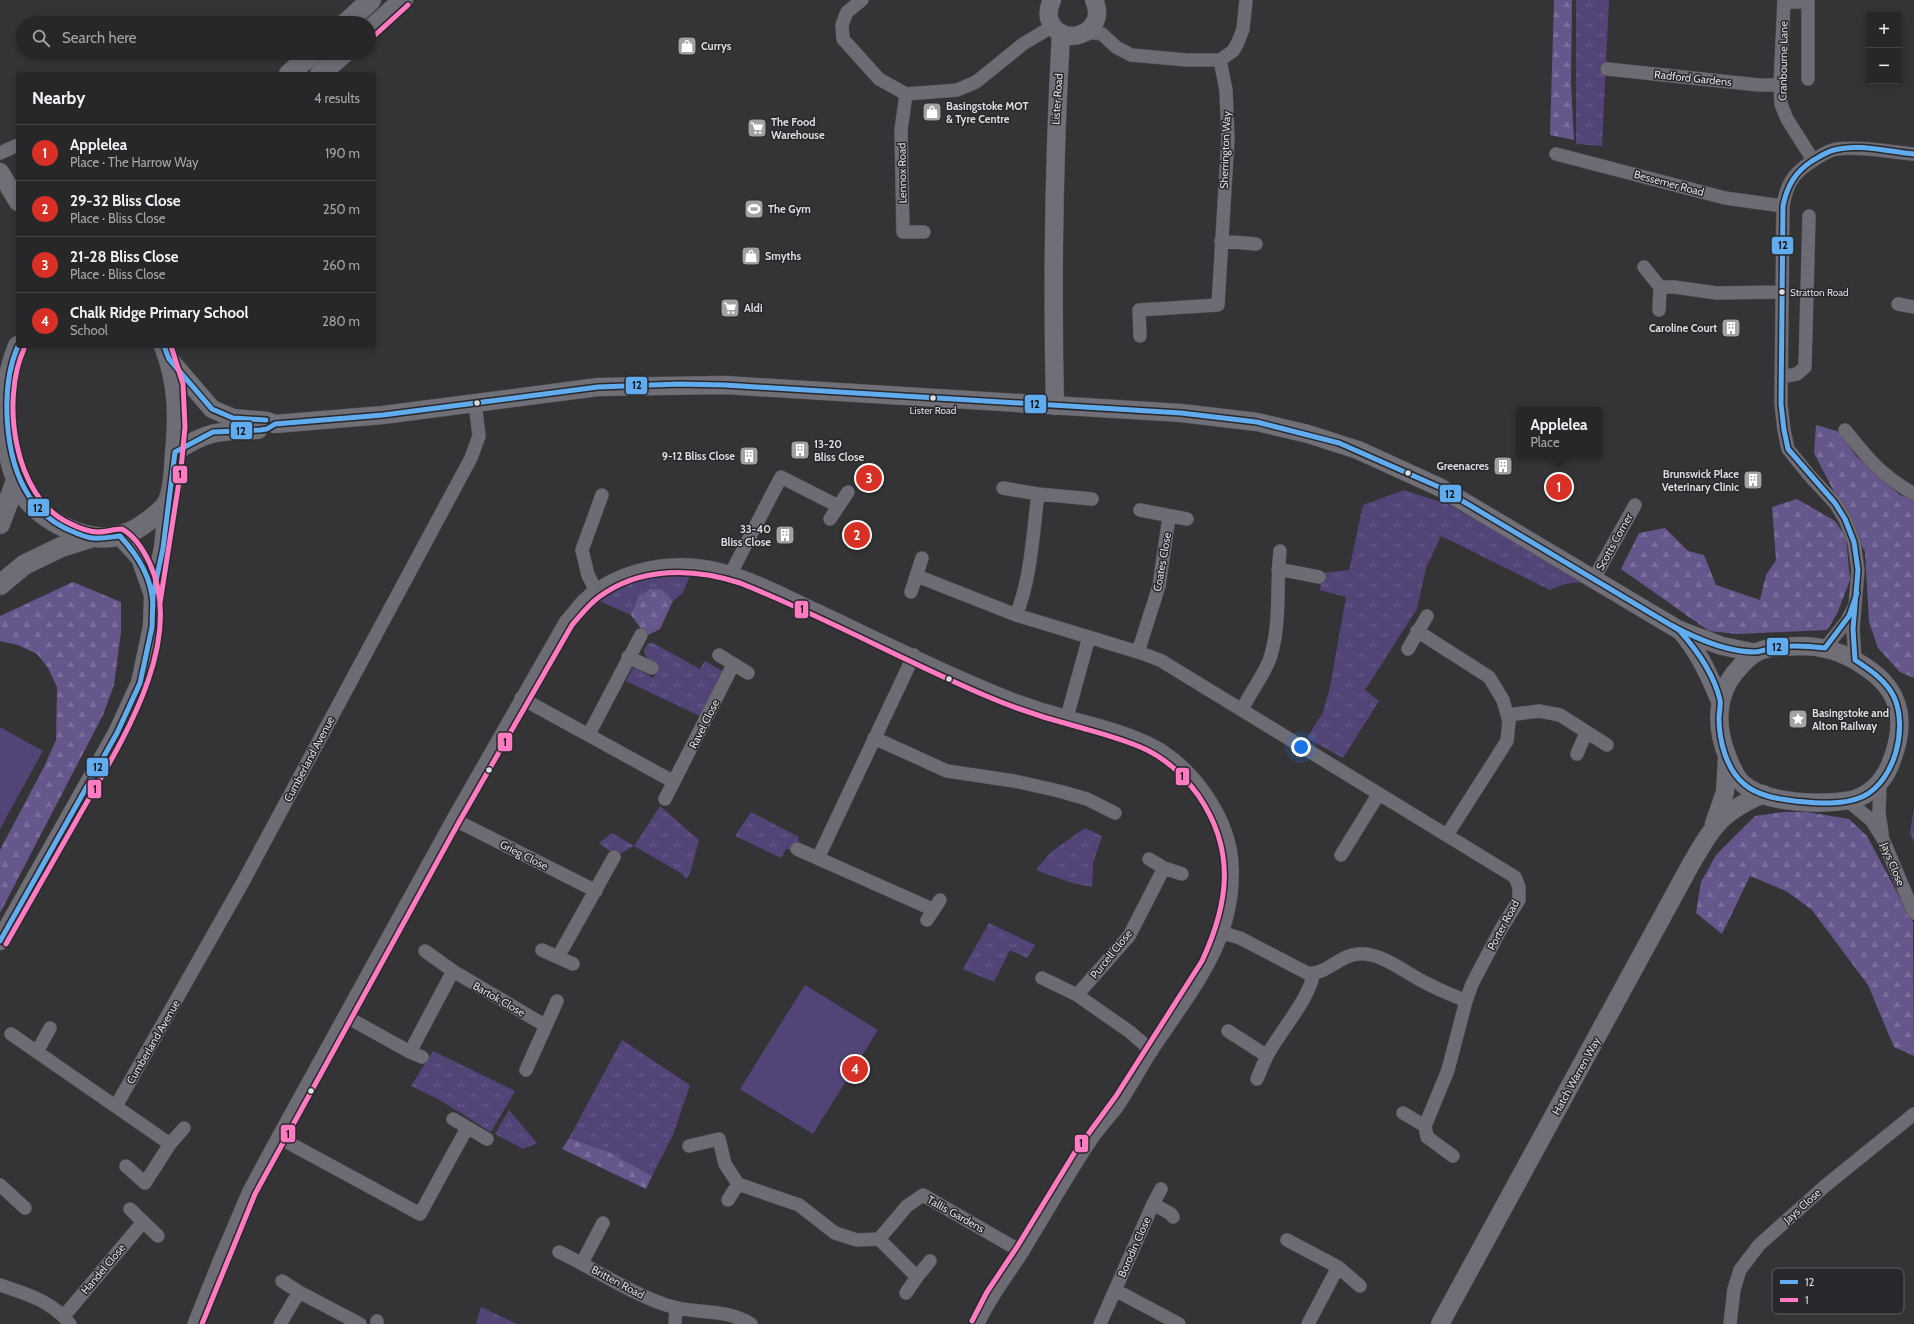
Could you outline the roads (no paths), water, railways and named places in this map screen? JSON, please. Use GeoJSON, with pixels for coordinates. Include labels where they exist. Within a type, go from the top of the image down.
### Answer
{"type":"FeatureCollection","features":[{"type":"Feature","properties":{"kind":"main road"},"geometry":{"type":"LineString","coordinates":[[354,16],[371,0]]}},
{"type":"Feature","properties":{"kind":"main road"},"geometry":{"type":"LineString","coordinates":[[376,25],[403,0]]}},
{"type":"Feature","properties":{"kind":"main road"},"geometry":{"type":"LineString","coordinates":[[291,72],[305,60]]}},
{"type":"Feature","properties":{"kind":"main road"},"geometry":{"type":"LineString","coordinates":[[322,72],[336,60]]}},
{"type":"Feature","properties":{"kind":"main road"},"geometry":{"type":"LineString","coordinates":[[0,585],[24,565],[60,547],[90,538],[120,536],[137,529],[154,516],[168,501],[175,452],[178,402],[176,385],[167,353]]}},
{"type":"Feature","properties":{"kind":"main road"},"geometry":{"type":"LineString","coordinates":[[10,358],[3,390],[1,438],[16,482],[26,498],[42,514],[65,528],[90,538]]}},
{"type":"Feature","properties":{"kind":"main road"},"geometry":{"type":"LineString","coordinates":[[0,524],[16,482]]}},
{"type":"Feature","properties":{"kind":"street"},"geometry":{"type":"LineString","coordinates":[[862,0],[847,12],[842,25],[843,39],[879,79],[906,94],[957,90],[976,82],[1023,44],[1036,36],[1075,32]]}},
{"type":"Feature","properties":{"kind":"street"},"geometry":{"type":"LineString","coordinates":[[1050,4],[1049,16],[1075,32],[1116,46],[1131,55],[1187,60],[1220,60],[1233,51],[1238,42],[1243,29],[1246,0]]}},
{"type":"Feature","properties":{"kind":"street","name":"Cranbourne Lane"},"geometry":{"type":"LineString","coordinates":[[1808,80],[1808,1],[1784,1],[1780,85],[1781,104],[1786,119],[1813,160]]}},
{"type":"Feature","properties":{"kind":"street"},"geometry":{"type":"LineString","coordinates":[[1036,36],[1050,4]]}},
{"type":"Feature","properties":{"kind":"street","name":"Lister Road"},"geometry":{"type":"LineString","coordinates":[[1055,406],[1052,265],[1055,136],[1060,56],[1075,32],[1095,22],[1096,8]]}},
{"type":"Feature","properties":{"kind":"street","name":"Sherrington Way"},"geometry":{"type":"LineString","coordinates":[[1140,336],[1139,310],[1218,305],[1228,138],[1226,90],[1220,60]]}},
{"type":"Feature","properties":{"kind":"street","name":"Radford Gardens"},"geometry":{"type":"LineString","coordinates":[[1607,69],[1759,85],[1780,85]]}},
{"type":"Feature","properties":{"kind":"street","name":"Lennox Road"},"geometry":{"type":"LineString","coordinates":[[906,94],[901,130],[903,232],[924,232]]}},
{"type":"Feature","properties":{"kind":"street"},"geometry":{"type":"LineString","coordinates":[[0,153],[16,146]]}},
{"type":"Feature","properties":{"kind":"street"},"geometry":{"type":"LineString","coordinates":[[1855,660],[1852,629],[1858,570],[1854,542],[1845,519],[1835,503],[1809,475],[1788,449],[1782,418],[1783,206],[1785,191],[1796,173],[1813,160],[1834,149],[1844,148],[1914,154]]}},
{"type":"Feature","properties":{"kind":"street","name":"Bessemer Road"},"geometry":{"type":"LineString","coordinates":[[1556,154],[1725,198],[1783,206]]}},
{"type":"Feature","properties":{"kind":"street"},"geometry":{"type":"LineString","coordinates":[[0,173],[16,199]]}},
{"type":"Feature","properties":{"kind":"street"},"geometry":{"type":"LineString","coordinates":[[1781,377],[1797,374],[1805,367],[1809,216]]}},
{"type":"Feature","properties":{"kind":"street"},"geometry":{"type":"LineString","coordinates":[[1221,241],[1256,244]]}},
{"type":"Feature","properties":{"kind":"street"},"geometry":{"type":"LineString","coordinates":[[1644,267],[1660,287],[1659,310]]}},
{"type":"Feature","properties":{"kind":"street"},"geometry":{"type":"LineString","coordinates":[[1660,287],[1674,287],[1717,293],[1782,292]]}},
{"type":"Feature","properties":{"kind":"street"},"geometry":{"type":"LineString","coordinates":[[1898,304],[1914,307]]}},
{"type":"Feature","properties":{"kind":"street"},"geometry":{"type":"LineString","coordinates":[[167,353],[212,409],[233,418],[267,421],[275,424],[372,416],[598,387],[686,384],[1174,412],[1221,417],[1278,426],[1338,443],[1383,461],[1438,487],[1476,508],[1593,580],[1679,630],[1722,646],[1756,653]]}},
{"type":"Feature","properties":{"kind":"street","name":"Cumberland Avenue"},"geometry":{"type":"LineString","coordinates":[[116,1106],[243,882],[471,458],[479,436],[475,403]]}},
{"type":"Feature","properties":{"kind":"street"},"geometry":{"type":"LineString","coordinates":[[175,452],[191,442],[213,432],[260,430],[267,429],[275,424]]}},
{"type":"Feature","properties":{"kind":"street"},"geometry":{"type":"LineString","coordinates":[[1845,430],[1872,464],[1891,481],[1914,494]]}},
{"type":"Feature","properties":{"kind":"street"},"geometry":{"type":"LineString","coordinates":[[731,573],[781,477],[838,506]]}},
{"type":"Feature","properties":{"kind":"street"},"geometry":{"type":"LineString","coordinates":[[1003,488],[1038,494],[1092,499]]}},
{"type":"Feature","properties":{"kind":"street"},"geometry":{"type":"LineString","coordinates":[[830,518],[848,492]]}},
{"type":"Feature","properties":{"kind":"street"},"geometry":{"type":"LineString","coordinates":[[1016,615],[1023,599],[1026,584],[1038,494]]}},
{"type":"Feature","properties":{"kind":"street"},"geometry":{"type":"LineString","coordinates":[[596,591],[588,575],[582,550],[602,495]]}},
{"type":"Feature","properties":{"kind":"street"},"geometry":{"type":"LineString","coordinates":[[0,941],[117,733],[140,683],[152,627],[153,595],[163,548],[168,501]]}},
{"type":"Feature","properties":{"kind":"street","name":"Scotts Corner"},"geometry":{"type":"LineString","coordinates":[[1593,580],[1635,505]]}},
{"type":"Feature","properties":{"kind":"street","name":"Coates Close"},"geometry":{"type":"LineString","coordinates":[[1140,510],[1169,517],[1187,519]]}},
{"type":"Feature","properties":{"kind":"street","name":"Coates Close"},"geometry":{"type":"LineString","coordinates":[[1138,652],[1159,586],[1169,517]]}},
{"type":"Feature","properties":{"kind":"street"},"geometry":{"type":"LineString","coordinates":[[120,536],[140,558],[153,595]]}},
{"type":"Feature","properties":{"kind":"street"},"geometry":{"type":"LineString","coordinates":[[918,576],[1016,615],[1160,660],[1242,710],[1271,656],[1278,613],[1278,569],[1280,551]]}},
{"type":"Feature","properties":{"kind":"street"},"geometry":{"type":"LineString","coordinates":[[912,592],[918,576],[922,558]]}},
{"type":"Feature","properties":{"kind":"street"},"geometry":{"type":"LineString","coordinates":[[196,1324],[218,1264],[249,1191],[453,819],[521,698],[566,622],[583,601],[596,591],[639,570],[664,566],[702,566],[731,573],[789,597],[981,687],[1038,708],[1125,734],[1162,751],[1177,762],[1200,787],[1220,821],[1231,857],[1230,906],[1223,933],[1206,968],[1116,1108],[1090,1141],[1022,1252],[993,1295],[978,1324]]}},
{"type":"Feature","properties":{"kind":"street"},"geometry":{"type":"LineString","coordinates":[[1278,569],[1319,577]]}},
{"type":"Feature","properties":{"kind":"street"},"geometry":{"type":"LineString","coordinates":[[1825,648],[1846,622],[1855,604]]}},
{"type":"Feature","properties":{"kind":"street"},"geometry":{"type":"LineString","coordinates":[[1408,648],[1427,616]]}},
{"type":"Feature","properties":{"kind":"street"},"geometry":{"type":"LineString","coordinates":[[1679,630],[1693,645],[1704,664],[1720,701]]}},
{"type":"Feature","properties":{"kind":"street"},"geometry":{"type":"LineString","coordinates":[[1417,631],[1489,676],[1503,700],[1509,721],[1507,741],[1448,835]]}},
{"type":"Feature","properties":{"kind":"street"},"geometry":{"type":"LineString","coordinates":[[589,734],[628,657],[641,635]]}},
{"type":"Feature","properties":{"kind":"street"},"geometry":{"type":"LineString","coordinates":[[1067,717],[1089,637]]}},
{"type":"Feature","properties":{"kind":"street"},"geometry":{"type":"LineString","coordinates":[[1784,647],[1825,648],[1837,651],[1874,672],[1890,690],[1896,700],[1907,731],[1880,782],[1864,796],[1847,800],[1809,802],[1783,799],[1763,794],[1749,788],[1735,775],[1728,758],[1720,727],[1720,701],[1724,688],[1732,674],[1756,653],[1768,648],[1784,647]]}},
{"type":"Feature","properties":{"kind":"street"},"geometry":{"type":"LineString","coordinates":[[719,655],[748,674]]}},
{"type":"Feature","properties":{"kind":"street"},"geometry":{"type":"LineString","coordinates":[[818,858],[914,655]]}},
{"type":"Feature","properties":{"kind":"street"},"geometry":{"type":"LineString","coordinates":[[628,657],[652,668]]}},
{"type":"Feature","properties":{"kind":"street","name":"Ravel Close"},"geometry":{"type":"LineString","coordinates":[[665,799],[734,665]]}},
{"type":"Feature","properties":{"kind":"street"},"geometry":{"type":"LineString","coordinates":[[521,698],[674,782]]}},
{"type":"Feature","properties":{"kind":"street"},"geometry":{"type":"LineString","coordinates":[[1896,700],[1914,708]]}},
{"type":"Feature","properties":{"kind":"street","name":"Porter Road"},"geometry":{"type":"LineString","coordinates":[[1242,710],[1378,795],[1448,835],[1515,877],[1519,887],[1519,900],[1501,928],[1472,984],[1466,1001],[1448,1070],[1425,1126]]}},
{"type":"Feature","properties":{"kind":"street"},"geometry":{"type":"LineString","coordinates":[[1508,715],[1539,710],[1560,715],[1607,745]]}},
{"type":"Feature","properties":{"kind":"street"},"geometry":{"type":"LineString","coordinates":[[1577,754],[1586,733]]}},
{"type":"Feature","properties":{"kind":"street"},"geometry":{"type":"LineString","coordinates":[[874,738],[947,771],[1014,781],[1059,791],[1086,799],[1115,813]]}},
{"type":"Feature","properties":{"kind":"street","name":"Hatch Warren Way"},"geometry":{"type":"LineString","coordinates":[[1440,1324],[1630,973],[1713,828],[1725,792],[1728,758]]}},
{"type":"Feature","properties":{"kind":"street","name":"Jays Close"},"geometry":{"type":"LineString","coordinates":[[1880,782],[1879,813],[1882,837]]}},
{"type":"Feature","properties":{"kind":"street","name":"Hatch Warren Way"},"geometry":{"type":"LineString","coordinates":[[1713,828],[1737,806],[1763,794]]}},
{"type":"Feature","properties":{"kind":"street"},"geometry":{"type":"LineString","coordinates":[[1341,855],[1378,795]]}},
{"type":"Feature","properties":{"kind":"street","name":"Jays Close"},"geometry":{"type":"LineString","coordinates":[[1847,800],[1871,820],[1882,837],[1914,913]]}},
{"type":"Feature","properties":{"kind":"street","name":"Grieg Close"},"geometry":{"type":"LineString","coordinates":[[453,819],[596,891]]}},
{"type":"Feature","properties":{"kind":"street"},"geometry":{"type":"LineString","coordinates":[[797,849],[933,910]]}},
{"type":"Feature","properties":{"kind":"street"},"geometry":{"type":"LineString","coordinates":[[558,957],[614,857]]}},
{"type":"Feature","properties":{"kind":"street"},"geometry":{"type":"LineString","coordinates":[[1149,858],[1164,868],[1182,874]]}},
{"type":"Feature","properties":{"kind":"street","name":"Purcell Close"},"geometry":{"type":"LineString","coordinates":[[1077,995],[1129,936],[1164,868]]}},
{"type":"Feature","properties":{"kind":"street"},"geometry":{"type":"LineString","coordinates":[[1223,933],[1240,938],[1273,954],[1302,972],[1313,974],[1322,971],[1345,957],[1358,954],[1373,955],[1424,982],[1466,1001]]}},
{"type":"Feature","properties":{"kind":"street"},"geometry":{"type":"LineString","coordinates":[[542,950],[573,964]]}},
{"type":"Feature","properties":{"kind":"street","name":"Bartok Close"},"geometry":{"type":"LineString","coordinates":[[425,951],[453,971],[546,1026]]}},
{"type":"Feature","properties":{"kind":"street"},"geometry":{"type":"LineString","coordinates":[[410,1052],[453,971]]}},
{"type":"Feature","properties":{"kind":"street"},"geometry":{"type":"LineString","coordinates":[[1257,1079],[1267,1056],[1306,994],[1312,981],[1313,974]]}},
{"type":"Feature","properties":{"kind":"street"},"geometry":{"type":"LineString","coordinates":[[1042,978],[1077,995],[1130,1032],[1152,1051]]}},
{"type":"Feature","properties":{"kind":"street"},"geometry":{"type":"LineString","coordinates":[[526,1070],[557,1001]]}},
{"type":"Feature","properties":{"kind":"street"},"geometry":{"type":"LineString","coordinates":[[345,1016],[410,1052],[422,1057]]}},
{"type":"Feature","properties":{"kind":"street"},"geometry":{"type":"LineString","coordinates":[[37,1052],[50,1028]]}},
{"type":"Feature","properties":{"kind":"street"},"geometry":{"type":"LineString","coordinates":[[1228,1031],[1267,1056]]}},
{"type":"Feature","properties":{"kind":"street"},"geometry":{"type":"LineString","coordinates":[[11,1034],[170,1144]]}},
{"type":"Feature","properties":{"kind":"street"},"geometry":{"type":"LineString","coordinates":[[1403,1113],[1425,1126],[1427,1137],[1453,1156]]}},
{"type":"Feature","properties":{"kind":"street","name":"Jays Close"},"geometry":{"type":"LineString","coordinates":[[1730,1324],[1734,1289],[1740,1270],[1759,1245],[1825,1186],[1914,1114]]}},
{"type":"Feature","properties":{"kind":"street"},"geometry":{"type":"LineString","coordinates":[[453,1119],[487,1139]]}},
{"type":"Feature","properties":{"kind":"street"},"geometry":{"type":"LineString","coordinates":[[126,1166],[145,1183],[170,1144],[184,1128]]}},
{"type":"Feature","properties":{"kind":"street"},"geometry":{"type":"LineString","coordinates":[[278,1137],[420,1214],[467,1128]]}},
{"type":"Feature","properties":{"kind":"street"},"geometry":{"type":"LineString","coordinates":[[689,1146],[719,1139],[725,1164],[738,1184],[799,1205],[835,1233],[857,1240],[879,1239],[917,1277]]}},
{"type":"Feature","properties":{"kind":"street"},"geometry":{"type":"LineString","coordinates":[[728,1200],[738,1184]]}},
{"type":"Feature","properties":{"kind":"street"},"geometry":{"type":"LineString","coordinates":[[0,1185],[25,1208]]}},
{"type":"Feature","properties":{"kind":"street","name":"Borodin Close"},"geometry":{"type":"LineString","coordinates":[[1100,1324],[1153,1204],[1161,1190]]}},
{"type":"Feature","properties":{"kind":"street","name":"Tallis Gardens"},"geometry":{"type":"LineString","coordinates":[[879,1239],[907,1206],[923,1195],[1022,1252]]}},
{"type":"Feature","properties":{"kind":"street","name":"Borodin Close"},"geometry":{"type":"LineString","coordinates":[[1153,1204],[1171,1214],[1173,1217]]}},
{"type":"Feature","properties":{"kind":"street"},"geometry":{"type":"LineString","coordinates":[[130,1208],[158,1236]]}},
{"type":"Feature","properties":{"kind":"street","name":"Handel Close"},"geometry":{"type":"LineString","coordinates":[[0,1285],[42,1300],[67,1320],[143,1222]]}},
{"type":"Feature","properties":{"kind":"street","name":"Britten Road"},"geometry":{"type":"LineString","coordinates":[[582,1263],[603,1223]]}},
{"type":"Feature","properties":{"kind":"street"},"geometry":{"type":"LineString","coordinates":[[1287,1240],[1338,1267],[1360,1286]]}},
{"type":"Feature","properties":{"kind":"street","name":"Britten Road"},"geometry":{"type":"LineString","coordinates":[[559,1252],[582,1263],[628,1290],[676,1308],[720,1312],[741,1318],[751,1324]]}},
{"type":"Feature","properties":{"kind":"street"},"geometry":{"type":"LineString","coordinates":[[906,1293],[930,1261]]}},
{"type":"Feature","properties":{"kind":"street"},"geometry":{"type":"LineString","coordinates":[[1308,1324],[1338,1267]]}},
{"type":"Feature","properties":{"kind":"street"},"geometry":{"type":"LineString","coordinates":[[282,1281],[298,1292],[360,1324]]}},
{"type":"Feature","properties":{"kind":"street","name":"Borodin Close"},"geometry":{"type":"LineString","coordinates":[[1115,1290],[1179,1324]]}},
{"type":"Feature","properties":{"kind":"street"},"geometry":{"type":"LineString","coordinates":[[280,1324],[298,1292]]}},
{"type":"Feature","properties":{"kind":"street"},"geometry":{"type":"LineString","coordinates":[[675,1324],[676,1308]]}},
{"type":"Feature","properties":{"kind":"place","name":"Currys"},"geometry":{"type":"Point","coordinates":[687,46]}},
{"type":"Feature","properties":{"kind":"place","name":"Basingstoke MOT & Tyre Centre"},"geometry":{"type":"Point","coordinates":[932,112]}},
{"type":"Feature","properties":{"kind":"place","name":"The Food Warehouse"},"geometry":{"type":"Point","coordinates":[757,128]}},
{"type":"Feature","properties":{"kind":"place","name":"The Gym"},"geometry":{"type":"Point","coordinates":[754,209]}},
{"type":"Feature","properties":{"kind":"place","name":"Smyths"},"geometry":{"type":"Point","coordinates":[751,256]}},
{"type":"Feature","properties":{"kind":"place","name":"Stratton Road"},"geometry":{"type":"Point","coordinates":[1782,292]}},
{"type":"Feature","properties":{"kind":"place","name":"Aldi"},"geometry":{"type":"Point","coordinates":[730,308]}},
{"type":"Feature","properties":{"kind":"place","name":"Caroline Court"},"geometry":{"type":"Point","coordinates":[1731,328]}},
{"type":"Feature","properties":{"kind":"place","name":"Lister Road"},"geometry":{"type":"Point","coordinates":[933,398]}},
{"type":"Feature","properties":{"kind":"place","name":"13-20 Bliss Close"},"geometry":{"type":"Point","coordinates":[800,450]}},
{"type":"Feature","properties":{"kind":"place","name":"9-12 Bliss Close"},"geometry":{"type":"Point","coordinates":[749,456]}},
{"type":"Feature","properties":{"kind":"place","name":"Greenacres"},"geometry":{"type":"Point","coordinates":[1503,466]}},
{"type":"Feature","properties":{"kind":"place","name":"21-28 Bliss Close"},"geometry":{"type":"Point","coordinates":[869,478]}},
{"type":"Feature","properties":{"kind":"place","name":"Brunswick Place Veterinary Clinic"},"geometry":{"type":"Point","coordinates":[1753,480]}},
{"type":"Feature","properties":{"kind":"place","name":"Applelea"},"geometry":{"type":"Point","coordinates":[1559,487]}},
{"type":"Feature","properties":{"kind":"place","name":"33-40 Bliss Close"},"geometry":{"type":"Point","coordinates":[785,535]}},
{"type":"Feature","properties":{"kind":"place","name":"29-32 Bliss Close"},"geometry":{"type":"Point","coordinates":[857,535]}},
{"type":"Feature","properties":{"kind":"place","name":"Basingstoke and Alton Railway"},"geometry":{"type":"Point","coordinates":[1798,719]}},
{"type":"Feature","properties":{"kind":"place","name":"Chalk Ridge Primary School"},"geometry":{"type":"Point","coordinates":[855,1069]}}]}
